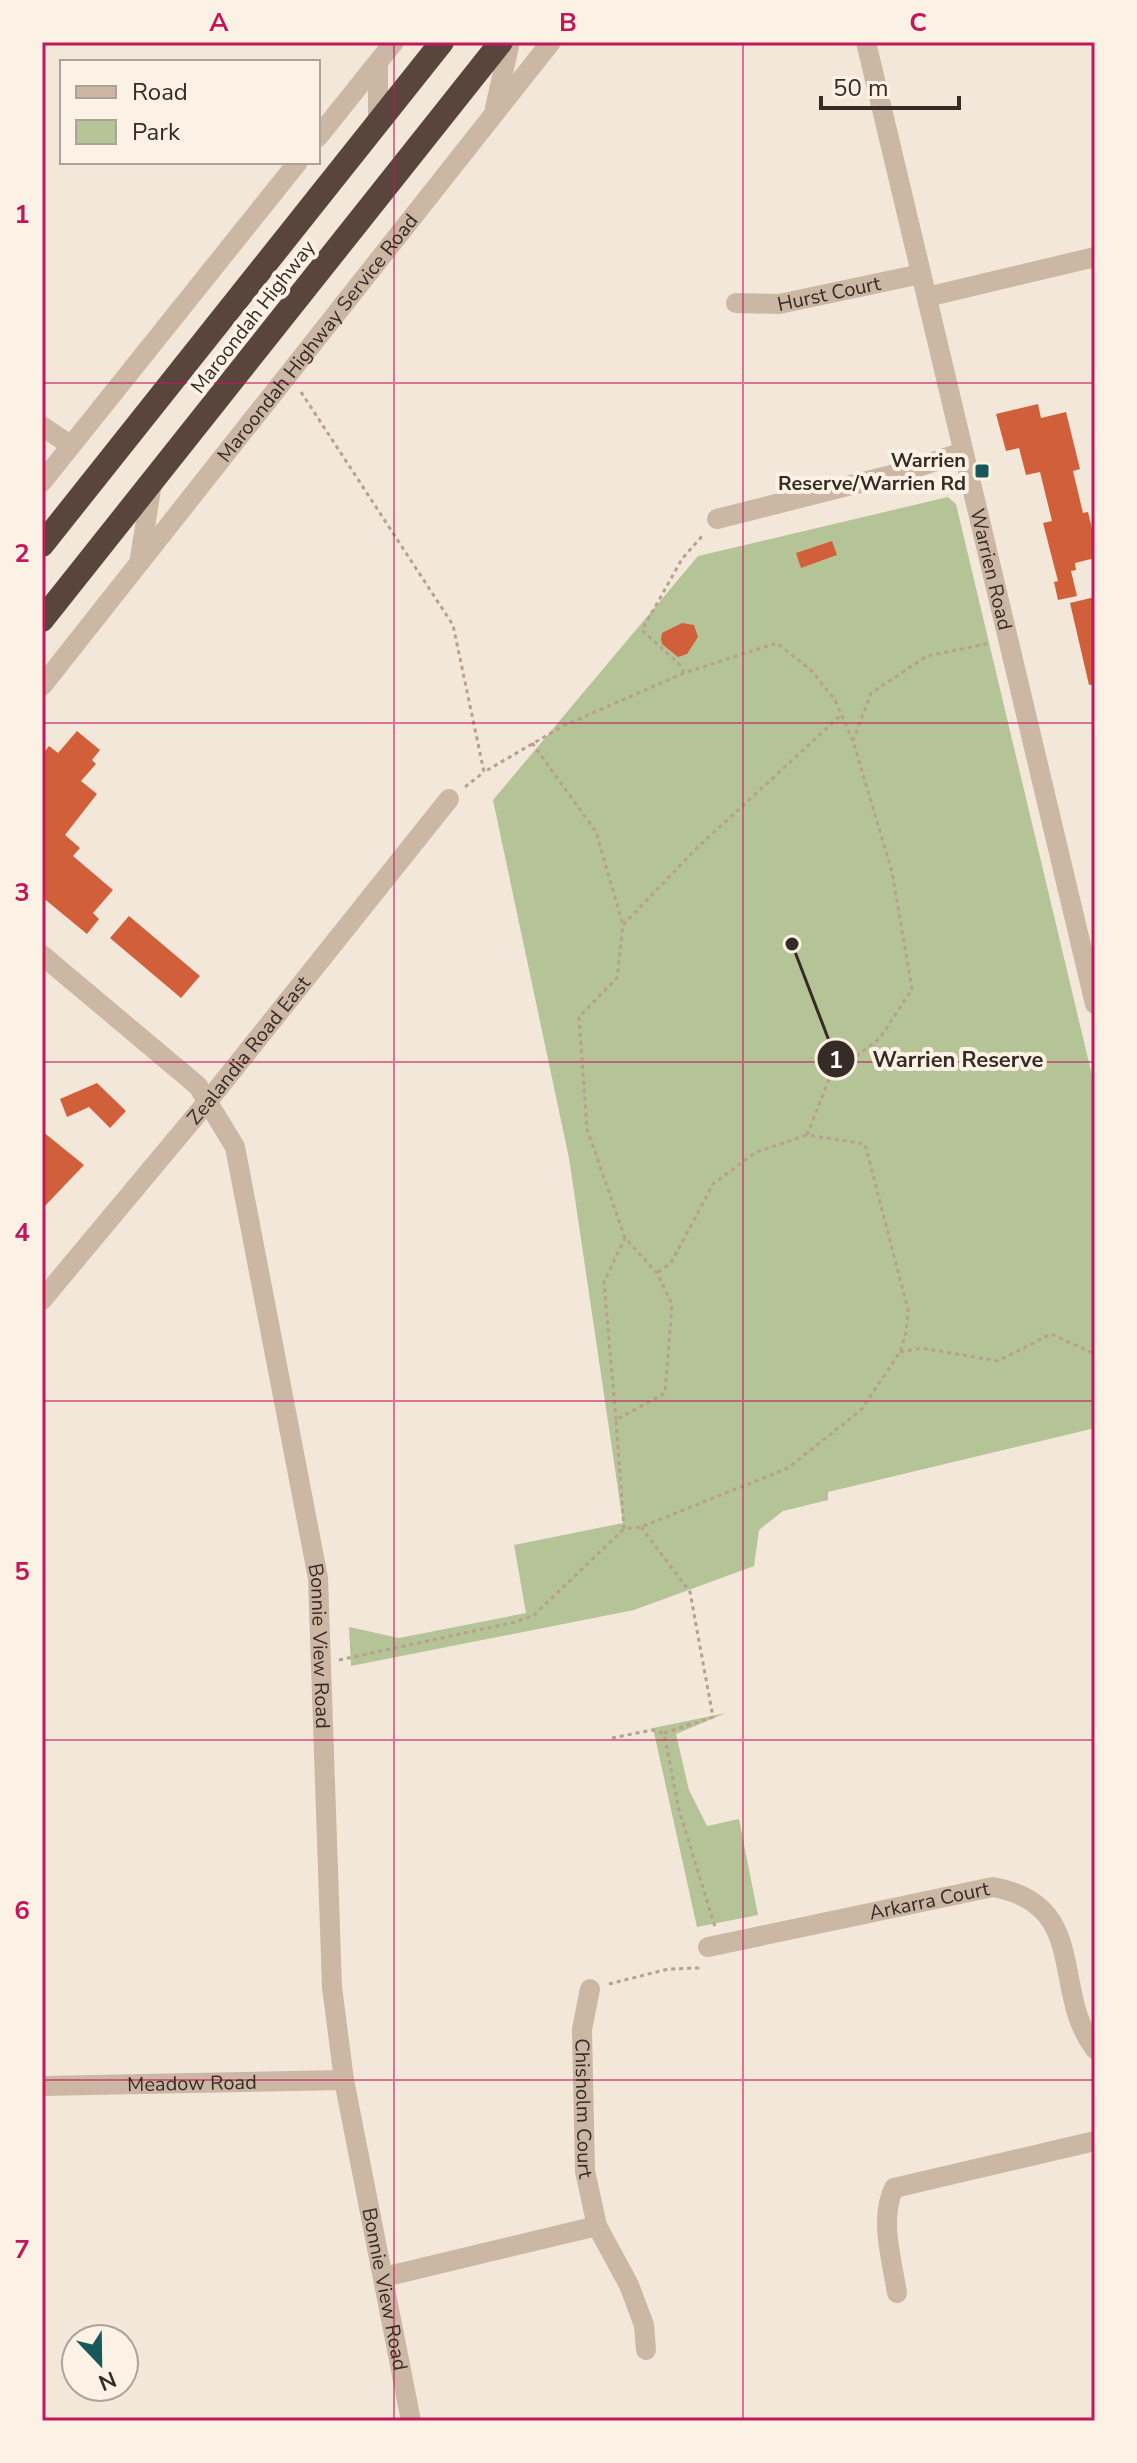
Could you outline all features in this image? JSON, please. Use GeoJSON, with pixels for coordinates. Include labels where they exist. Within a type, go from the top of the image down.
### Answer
{"type":"FeatureCollection","features":[{"type":"Feature","properties":{"kind":"highway","name":"Maroondah Highway"},"geometry":{"type":"LineString","coordinates":[[42,545],[442,42]]}},
{"type":"Feature","properties":{"kind":"highway","name":"Maroondah Highway"},"geometry":{"type":"LineString","coordinates":[[42,620],[501,42]]}},
{"type":"Feature","properties":{"kind":"street"},"geometry":{"type":"LineString","coordinates":[[320,135],[394,42]]}},
{"type":"Feature","properties":{"kind":"street","name":"Maroondah Highway Service Road"},"geometry":{"type":"LineString","coordinates":[[493,115],[510,42]]}},
{"type":"Feature","properties":{"kind":"street","name":"Maroondah Highway Service Road"},"geometry":{"type":"LineString","coordinates":[[42,686],[551,42]]}},
{"type":"Feature","properties":{"kind":"street","name":"Warrien Road"},"geometry":{"type":"LineString","coordinates":[[866,42],[1095,1004]]}},
{"type":"Feature","properties":{"kind":"street"},"geometry":{"type":"LineString","coordinates":[[378,63],[378,123]]}},
{"type":"Feature","properties":{"kind":"street"},"geometry":{"type":"LineString","coordinates":[[42,482],[296,164]]}},
{"type":"Feature","properties":{"kind":"street"},"geometry":{"type":"LineString","coordinates":[[927,297],[1095,257]]}},
{"type":"Feature","properties":{"kind":"street","name":"Hurst Court"},"geometry":{"type":"LineString","coordinates":[[736,303],[779,304],[921,274]]}},
{"type":"Feature","properties":{"kind":"street"},"geometry":{"type":"LineString","coordinates":[[42,426],[70,445]]}},
{"type":"Feature","properties":{"kind":"street"},"geometry":{"type":"LineString","coordinates":[[717,519],[903,472],[963,452]]}},
{"type":"Feature","properties":{"kind":"street","name":"Maroondah Highway Service Road"},"geometry":{"type":"LineString","coordinates":[[140,559],[152,483]]}},
{"type":"Feature","properties":{"kind":"street","name":"Zealandia Road East"},"geometry":{"type":"LineString","coordinates":[[42,1300],[208,1101],[449,799]]}},
{"type":"Feature","properties":{"kind":"street","name":"Bonnie View Road"},"geometry":{"type":"LineString","coordinates":[[42,955],[198,1086],[235,1147],[318,1578],[332,1987],[344,2080],[411,2421]]}},
{"type":"Feature","properties":{"kind":"street","name":"Arkarra Court"},"geometry":{"type":"LineString","coordinates":[[708,1947],[993,1887],[1009,1890],[1043,1910],[1058,1928],[1080,2024],[1095,2049]]}},
{"type":"Feature","properties":{"kind":"street","name":"Chisholm Court"},"geometry":{"type":"LineString","coordinates":[[590,1989],[582,2029],[585,2171],[597,2226],[629,2285],[644,2325],[646,2350]]}},
{"type":"Feature","properties":{"kind":"street","name":"Meadow Road"},"geometry":{"type":"LineString","coordinates":[[42,2086],[344,2080]]}},
{"type":"Feature","properties":{"kind":"street"},"geometry":{"type":"LineString","coordinates":[[897,2293],[887,2219],[887,2202],[894,2188],[1095,2141]]}},
{"type":"Feature","properties":{"kind":"street"},"geometry":{"type":"LineString","coordinates":[[384,2277],[597,2226]]}},
{"type":"Feature","properties":{"kind":"path"},"geometry":{"type":"LineString","coordinates":[[288,372],[453,625],[484,772]]}},
{"type":"Feature","properties":{"kind":"path"},"geometry":{"type":"LineString","coordinates":[[684,673],[680,665],[642,630],[682,559],[717,519]]}},
{"type":"Feature","properties":{"kind":"path"},"geometry":{"type":"LineString","coordinates":[[853,741],[871,693],[927,656],[972,648],[1008,637]]}},
{"type":"Feature","properties":{"kind":"path"},"geometry":{"type":"LineString","coordinates":[[449,799],[484,772],[563,726],[684,673],[777,643],[811,670],[835,700],[853,741],[892,872],[912,989],[880,1038],[830,1077],[807,1135]]}},
{"type":"Feature","properties":{"kind":"path"},"geometry":{"type":"LineString","coordinates":[[623,925],[698,847],[841,715]]}},
{"type":"Feature","properties":{"kind":"path"},"geometry":{"type":"LineString","coordinates":[[532,743],[596,832],[623,925],[617,978],[579,1017],[587,1129],[625,1238],[657,1273],[672,1304],[665,1393],[616,1420]]}},
{"type":"Feature","properties":{"kind":"path"},"geometry":{"type":"LineString","coordinates":[[321,1664],[516,1622],[534,1615],[624,1529],[641,1527],[788,1468],[861,1410],[900,1352],[906,1333],[908,1310],[865,1144],[807,1135],[756,1152],[713,1184],[671,1263],[657,1273]]}},
{"type":"Feature","properties":{"kind":"path"},"geometry":{"type":"LineString","coordinates":[[624,1529],[604,1282],[625,1238]]}},
{"type":"Feature","properties":{"kind":"path"},"geometry":{"type":"LineString","coordinates":[[900,1352],[921,1348],[998,1361],[1051,1334],[1095,1354]]}},
{"type":"Feature","properties":{"kind":"path"},"geometry":{"type":"LineString","coordinates":[[612,1738],[652,1730],[664,1733],[713,1717],[690,1592],[641,1527]]}},
{"type":"Feature","properties":{"kind":"path"},"geometry":{"type":"LineString","coordinates":[[664,1733],[679,1810],[715,1927],[735,1922],[741,1940]]}},
{"type":"Feature","properties":{"kind":"path"},"geometry":{"type":"LineString","coordinates":[[590,1989],[647,1972],[698,1968],[708,1947]]}},
{"type":"Feature","properties":{"kind":"green space"},"geometry":{"type":"Polygon","coordinates":[[[948,497],[956,504],[1095,1088],[1095,1428],[828,1492],[828,1500],[783,1511],[759,1530],[754,1566],[634,1610],[351,1666],[349,1627],[399,1638],[526,1613],[514,1545],[623,1523],[569,1158],[493,800],[698,556],[948,497]]]}},
{"type":"Feature","properties":{"kind":"green space"},"geometry":{"type":"Polygon","coordinates":[[[726,1713],[676,1734],[689,1790],[707,1826],[739,1819],[758,1915],[697,1927],[653,1728],[726,1713]]]}},
{"type":"Feature","properties":{"kind":"building"},"geometry":{"type":"Polygon","coordinates":[[[1038,404],[1041,418],[1066,412],[1080,469],[1073,471],[1083,513],[1088,512],[1095,541],[1095,558],[1075,563],[1076,570],[1071,571],[1077,596],[1058,600],[1054,582],[1058,581],[1043,523],[1052,521],[1040,472],[1026,475],[1019,448],[1006,451],[996,414],[1038,404]]]}},
{"type":"Feature","properties":{"kind":"building"},"geometry":{"type":"Polygon","coordinates":[[[832,541],[837,555],[801,568],[796,553],[832,541]]]}},
{"type":"Feature","properties":{"kind":"building"},"geometry":{"type":"Polygon","coordinates":[[[1095,597],[1095,684],[1089,685],[1070,603],[1095,597]]]}},
{"type":"Feature","properties":{"kind":"building"},"geometry":{"type":"Polygon","coordinates":[[[682,623],[694,625],[698,637],[687,654],[678,657],[662,644],[661,639],[662,633],[682,623]]]}},
{"type":"Feature","properties":{"kind":"building"},"geometry":{"type":"Polygon","coordinates":[[[77,731],[100,750],[92,760],[96,764],[81,781],[97,794],[65,835],[80,848],[73,856],[113,890],[93,913],[99,919],[87,934],[42,897],[42,755],[49,746],[58,753],[77,731]]]}},
{"type":"Feature","properties":{"kind":"building"},"geometry":{"type":"Polygon","coordinates":[[[129,916],[200,976],[181,998],[110,938],[129,916]]]}},
{"type":"Feature","properties":{"kind":"building"},"geometry":{"type":"Polygon","coordinates":[[[97,1083],[126,1111],[110,1128],[89,1107],[67,1117],[60,1099],[97,1083]]]}},
{"type":"Feature","properties":{"kind":"building"},"geometry":{"type":"Polygon","coordinates":[[[42,1131],[84,1165],[42,1209],[42,1131]]]}},
{"type":"Feature","properties":{"kind":"place","name":"Warrien Reserve/Warrien Rd"},"geometry":{"type":"Point","coordinates":[982,471]}},
{"type":"Feature","properties":{"kind":"place","name":"Warrien Reserve"},"geometry":{"type":"Point","coordinates":[792,944]}}]}
